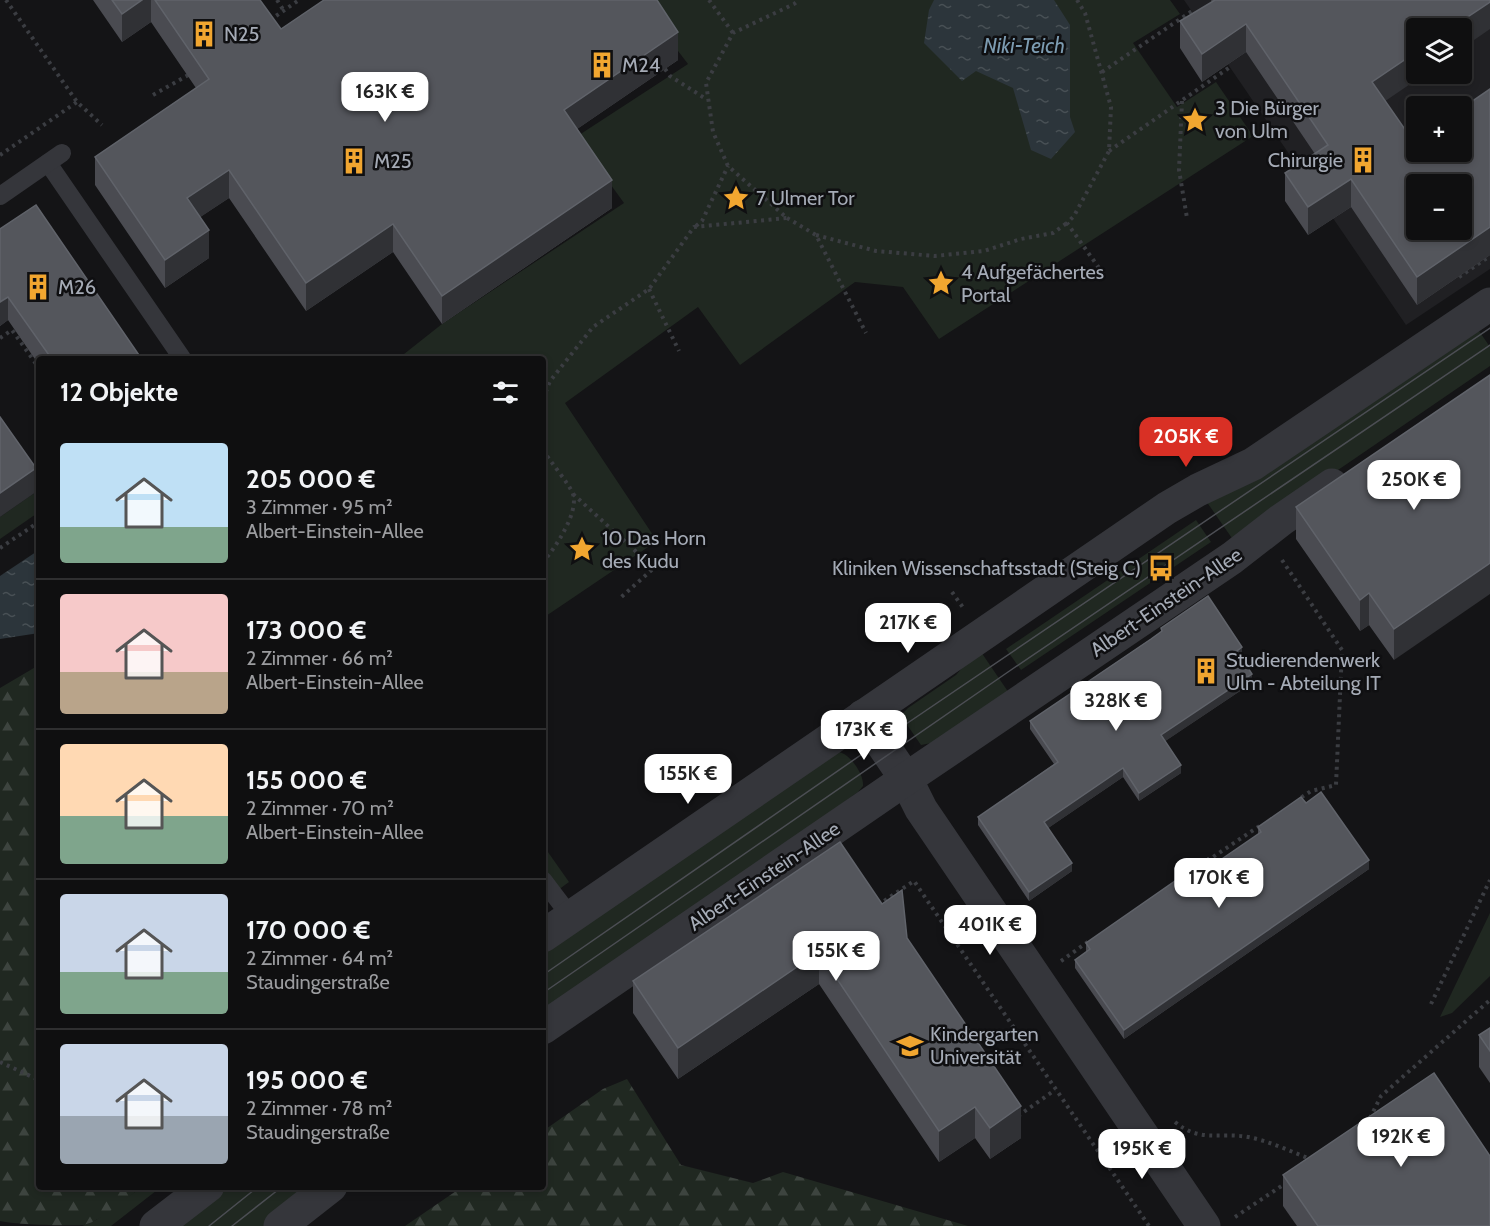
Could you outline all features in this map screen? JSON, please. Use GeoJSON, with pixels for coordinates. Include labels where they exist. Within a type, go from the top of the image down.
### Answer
{"type":"FeatureCollection","features":[{"type":"Feature","properties":{"kind":"street"},"geometry":{"type":"LineString","coordinates":[[546,934],[1167,508],[1253,464],[1490,304]]}},
{"type":"Feature","properties":{"kind":"street","name":"Albert-Einstein-Allee"},"geometry":{"type":"LineString","coordinates":[[546,1026],[1232,558],[1281,520],[1358,467]]}},
{"type":"Feature","properties":{"kind":"street"},"geometry":{"type":"LineString","coordinates":[[863,716],[906,779],[921,809],[1035,978],[1208,1223]]}},
{"type":"Feature","properties":{"kind":"street"},"geometry":{"type":"LineString","coordinates":[[156,1226],[203,1190]]}},
{"type":"Feature","properties":{"kind":"street"},"geometry":{"type":"LineString","coordinates":[[280,1226],[326,1190]]}},
{"type":"Feature","properties":{"kind":"lane"},"geometry":{"type":"LineString","coordinates":[[0,196],[55,158],[181,356]]}},
{"type":"Feature","properties":{"kind":"lane"},"geometry":{"type":"LineString","coordinates":[[546,883],[571,917]]}},
{"type":"Feature","properties":{"kind":"path"},"geometry":{"type":"LineString","coordinates":[[6,0],[77,102],[102,125]]}},
{"type":"Feature","properties":{"kind":"path"},"geometry":{"type":"LineString","coordinates":[[277,0],[284,11]]}},
{"type":"Feature","properties":{"kind":"path"},"geometry":{"type":"LineString","coordinates":[[268,22],[299,0]]}},
{"type":"Feature","properties":{"kind":"path"},"geometry":{"type":"LineString","coordinates":[[709,0],[733,33]]}},
{"type":"Feature","properties":{"kind":"path"},"geometry":{"type":"LineString","coordinates":[[799,0],[733,33],[706,82],[713,132],[728,166],[787,218],[816,235],[876,251],[935,256],[984,250],[1021,239],[1053,233],[1074,216],[1109,152],[1230,67]]}},
{"type":"Feature","properties":{"kind":"path"},"geometry":{"type":"LineString","coordinates":[[1077,0],[1085,12],[1111,107],[1109,152]]}},
{"type":"Feature","properties":{"kind":"path"},"geometry":{"type":"LineString","coordinates":[[1102,72],[1191,11]]}},
{"type":"Feature","properties":{"kind":"path"},"geometry":{"type":"LineString","coordinates":[[665,69],[670,76],[707,100]]}},
{"type":"Feature","properties":{"kind":"path"},"geometry":{"type":"LineString","coordinates":[[153,94],[191,74]]}},
{"type":"Feature","properties":{"kind":"path"},"geometry":{"type":"LineString","coordinates":[[1182,100],[1179,170],[1186,218]]}},
{"type":"Feature","properties":{"kind":"path"},"geometry":{"type":"LineString","coordinates":[[0,155],[77,102]]}},
{"type":"Feature","properties":{"kind":"path"},"geometry":{"type":"LineString","coordinates":[[546,391],[550,381],[593,327],[649,289],[694,227],[702,221],[728,166]]}},
{"type":"Feature","properties":{"kind":"path"},"geometry":{"type":"LineString","coordinates":[[694,227],[787,218]]}},
{"type":"Feature","properties":{"kind":"path"},"geometry":{"type":"LineString","coordinates":[[1067,223],[1104,275]]}},
{"type":"Feature","properties":{"kind":"path"},"geometry":{"type":"LineString","coordinates":[[816,235],[866,333]]}},
{"type":"Feature","properties":{"kind":"path"},"geometry":{"type":"LineString","coordinates":[[1460,277],[1490,256]]}},
{"type":"Feature","properties":{"kind":"path"},"geometry":{"type":"LineString","coordinates":[[1455,270],[1465,285]]}},
{"type":"Feature","properties":{"kind":"path"},"geometry":{"type":"LineString","coordinates":[[649,289],[679,351]]}},
{"type":"Feature","properties":{"kind":"path"},"geometry":{"type":"LineString","coordinates":[[0,338],[12,330],[36,364]]}},
{"type":"Feature","properties":{"kind":"path"},"geometry":{"type":"LineString","coordinates":[[546,454],[573,494],[654,568],[619,599]]}},
{"type":"Feature","properties":{"kind":"path"},"geometry":{"type":"LineString","coordinates":[[30,479],[36,486]]}},
{"type":"Feature","properties":{"kind":"path"},"geometry":{"type":"LineString","coordinates":[[546,557],[556,545],[572,510],[573,494]]}},
{"type":"Feature","properties":{"kind":"path"},"geometry":{"type":"LineString","coordinates":[[0,548],[36,524]]}},
{"type":"Feature","properties":{"kind":"path"},"geometry":{"type":"LineString","coordinates":[[1276,551],[1342,650],[1336,786],[1311,792],[1291,805]]}},
{"type":"Feature","properties":{"kind":"path"},"geometry":{"type":"LineString","coordinates":[[1201,866],[1271,818]]}},
{"type":"Feature","properties":{"kind":"path"},"geometry":{"type":"LineString","coordinates":[[1431,1004],[1490,880]]}},
{"type":"Feature","properties":{"kind":"path"},"geometry":{"type":"LineString","coordinates":[[872,909],[914,881],[1149,1226]]}},
{"type":"Feature","properties":{"kind":"path"},"geometry":{"type":"LineString","coordinates":[[1035,978],[1092,939]]}},
{"type":"Feature","properties":{"kind":"path"},"geometry":{"type":"LineString","coordinates":[[1062,960],[1069,969]]}},
{"type":"Feature","properties":{"kind":"path"},"geometry":{"type":"LineString","coordinates":[[1369,1121],[1381,1096],[1490,1000]]}},
{"type":"Feature","properties":{"kind":"path"},"geometry":{"type":"LineString","coordinates":[[0,1062],[36,1079]]}},
{"type":"Feature","properties":{"kind":"path"},"geometry":{"type":"LineString","coordinates":[[1010,1121],[1055,1090]]}},
{"type":"Feature","properties":{"kind":"path"},"geometry":{"type":"LineString","coordinates":[[1169,1116],[1191,1133],[1250,1137],[1316,1162]]}},
{"type":"Feature","properties":{"kind":"path"},"geometry":{"type":"LineString","coordinates":[[1208,1223],[1288,1181]]}},
{"type":"Feature","properties":{"kind":"shaded area","name":"Chirurgie"},"geometry":{"type":"Polygon","coordinates":[[[1184,0],[1490,0],[1490,269],[1406,325],[1184,0]]]}},
{"type":"Feature","properties":{"kind":"green space"},"geometry":{"type":"Polygon","coordinates":[[[639,0],[1170,0],[1180,14],[1133,43],[1177,107],[1216,82],[1253,136],[939,339],[903,287],[855,282],[740,365],[698,307],[565,403],[657,541],[546,616],[546,356],[402,356],[442,324],[624,203],[576,137],[688,64],[639,0]]]}},
{"type":"Feature","properties":{"kind":"green space"},"geometry":{"type":"Polygon","coordinates":[[[1475,325],[1490,347],[1490,366],[1281,509],[1236,544],[1204,498],[1475,325]]]}},
{"type":"Feature","properties":{"kind":"green space"},"geometry":{"type":"Polygon","coordinates":[[[36,492],[36,514],[0,539],[0,517],[36,492]]]}},
{"type":"Feature","properties":{"kind":"green space"},"geometry":{"type":"Polygon","coordinates":[[[1196,520],[1211,542],[1021,670],[1006,649],[1196,520]]]}},
{"type":"Feature","properties":{"kind":"green space"},"geometry":{"type":"Polygon","coordinates":[[[979,649],[1011,696],[931,743],[921,745],[903,719],[903,713],[956,675],[979,649]]]}},
{"type":"Feature","properties":{"kind":"green space"},"geometry":{"type":"Polygon","coordinates":[[[36,667],[36,1190],[138,1190],[106,1214],[84,1225],[42,1225],[0,1221],[0,688],[36,667]]]}},
{"type":"Feature","properties":{"kind":"green space"},"geometry":{"type":"Polygon","coordinates":[[[839,752],[848,756],[859,770],[863,786],[858,792],[546,1015],[546,949],[839,752]]]}},
{"type":"Feature","properties":{"kind":"green space"},"geometry":{"type":"Polygon","coordinates":[[[546,849],[569,882],[546,899],[546,849]]]}},
{"type":"Feature","properties":{"kind":"green space"},"geometry":{"type":"Polygon","coordinates":[[[1490,913],[1490,976],[1452,1013],[1440,1017],[1490,913]]]}},
{"type":"Feature","properties":{"kind":"green space"},"geometry":{"type":"Polygon","coordinates":[[[627,1079],[681,1165],[753,1183],[783,1172],[968,1226],[405,1226],[458,1190],[546,1190],[546,1129],[603,1089],[627,1079]]]}},
{"type":"Feature","properties":{"kind":"green space"},"geometry":{"type":"Polygon","coordinates":[[[138,1190],[157,1190],[111,1226],[82,1226],[96,1220],[138,1190]]]}},
{"type":"Feature","properties":{"kind":"green space"},"geometry":{"type":"Polygon","coordinates":[[[223,1190],[313,1190],[266,1226],[176,1226],[223,1190]]]}},
{"type":"Feature","properties":{"kind":"water","name":"Niki-Teich"},"geometry":{"type":"Polygon","coordinates":[[[934,0],[1054,0],[1070,25],[1070,117],[1075,132],[1051,159],[1031,150],[1013,88],[976,71],[962,81],[924,43],[929,10],[934,0]]]}},
{"type":"Feature","properties":{"kind":"water"},"geometry":{"type":"Polygon","coordinates":[[[36,552],[36,633],[0,639],[0,576],[36,552]]]}},
{"type":"Feature","properties":{"kind":"building"},"geometry":{"type":"Polygon","coordinates":[[[112,0],[142,0],[122,14],[112,0]]]}},
{"type":"Feature","properties":{"kind":"building","name":"M25"},"geometry":{"type":"Polygon","coordinates":[[[155,0],[260,0],[281,29],[324,0],[657,0],[678,32],[564,110],[612,180],[442,296],[393,224],[306,283],[229,170],[187,198],[209,230],[165,260],[95,157],[209,79],[155,0]]]}},
{"type":"Feature","properties":{"kind":"building","name":"Chirurgie"},"geometry":{"type":"Polygon","coordinates":[[[1215,0],[1490,0],[1466,18],[1406,18],[1406,59],[1372,82],[1406,131],[1406,162],[1472,162],[1472,101],[1490,89],[1490,227],[1472,239],[1472,174],[1406,174],[1406,240],[1471,240],[1417,277],[1351,179],[1308,207],[1285,173],[1328,145],[1246,24],[1202,54],[1180,21],[1215,0]]]}},
{"type":"Feature","properties":{"kind":"building","name":"M26"},"geometry":{"type":"Polygon","coordinates":[[[36,205],[140,356],[50,356],[8,297],[0,302],[0,229],[36,205]]]}},
{"type":"Feature","properties":{"kind":"building"},"geometry":{"type":"Polygon","coordinates":[[[1490,375],[1490,563],[1394,629],[1369,593],[1360,600],[1296,507],[1490,375]]]}},
{"type":"Feature","properties":{"kind":"building"},"geometry":{"type":"Polygon","coordinates":[[[0,417],[36,468],[0,493],[0,417]]]}},
{"type":"Feature","properties":{"kind":"building"},"geometry":{"type":"Polygon","coordinates":[[[1208,596],[1242,647],[1237,651],[1252,674],[1161,735],[1181,765],[1139,793],[1123,768],[1044,822],[1072,863],[1029,892],[978,817],[1058,762],[1030,721],[1151,639],[1162,631],[1161,628],[1208,596]]]}},
{"type":"Feature","properties":{"kind":"building"},"geometry":{"type":"Polygon","coordinates":[[[1321,792],[1369,860],[1124,1030],[1075,960],[1090,949],[1086,943],[1208,858],[1213,865],[1261,832],[1258,827],[1301,797],[1306,803],[1321,792]]]}},
{"type":"Feature","properties":{"kind":"building","name":"Kindergarten Universität"},"geometry":{"type":"Polygon","coordinates":[[[840,842],[882,904],[902,890],[907,938],[1021,1106],[990,1128],[975,1107],[939,1131],[819,952],[678,1048],[633,981],[840,842]]]}},
{"type":"Feature","properties":{"kind":"building"},"geometry":{"type":"Polygon","coordinates":[[[1490,1028],[1490,1051],[1479,1035],[1490,1028]]]}},
{"type":"Feature","properties":{"kind":"building"},"geometry":{"type":"Polygon","coordinates":[[[1434,1073],[1490,1156],[1490,1226],[1318,1226],[1283,1175],[1434,1073]]]}},
{"type":"Feature","properties":{"kind":"tram line"},"geometry":{"type":"LineString","coordinates":[[546,973],[881,741],[1490,328]]}},
{"type":"Feature","properties":{"kind":"tram line"},"geometry":{"type":"LineString","coordinates":[[546,991],[1008,672],[1490,345]]}},
{"type":"Feature","properties":{"kind":"tram line"},"geometry":{"type":"LineString","coordinates":[[209,1226],[254,1190]]}},
{"type":"Feature","properties":{"kind":"tram line"},"geometry":{"type":"LineString","coordinates":[[232,1226],[278,1190]]}},
{"type":"Feature","properties":{"kind":"place","name":"N25"},"geometry":{"type":"Point","coordinates":[204,34]}},
{"type":"Feature","properties":{"kind":"place","name":"M24"},"geometry":{"type":"Point","coordinates":[602,65]}},
{"type":"Feature","properties":{"kind":"place","name":"3 Die Bürger von Ulm"},"geometry":{"type":"Point","coordinates":[1195,120]}},
{"type":"Feature","properties":{"kind":"place","name":"Chirurgie"},"geometry":{"type":"Point","coordinates":[1363,160]}},
{"type":"Feature","properties":{"kind":"place","name":"M25"},"geometry":{"type":"Point","coordinates":[354,161]}},
{"type":"Feature","properties":{"kind":"place","name":"7 Ulmer Tor"},"geometry":{"type":"Point","coordinates":[736,198]}},
{"type":"Feature","properties":{"kind":"place","name":"4 Aufgefächertes Portal"},"geometry":{"type":"Point","coordinates":[941,283]}},
{"type":"Feature","properties":{"kind":"place","name":"M26"},"geometry":{"type":"Point","coordinates":[38,287]}},
{"type":"Feature","properties":{"kind":"place","name":"10 Das Horn des Kudu"},"geometry":{"type":"Point","coordinates":[582,549]}},
{"type":"Feature","properties":{"kind":"place","name":"Kliniken Wissenschaftsstadt (Steig C)"},"geometry":{"type":"Point","coordinates":[1161,568]}},
{"type":"Feature","properties":{"kind":"place","name":"Studierendenwerk Ulm - Abteilung IT"},"geometry":{"type":"Point","coordinates":[1206,671]}},
{"type":"Feature","properties":{"kind":"place","name":"Kindergarten Universität"},"geometry":{"type":"Point","coordinates":[910,1046]}}]}
